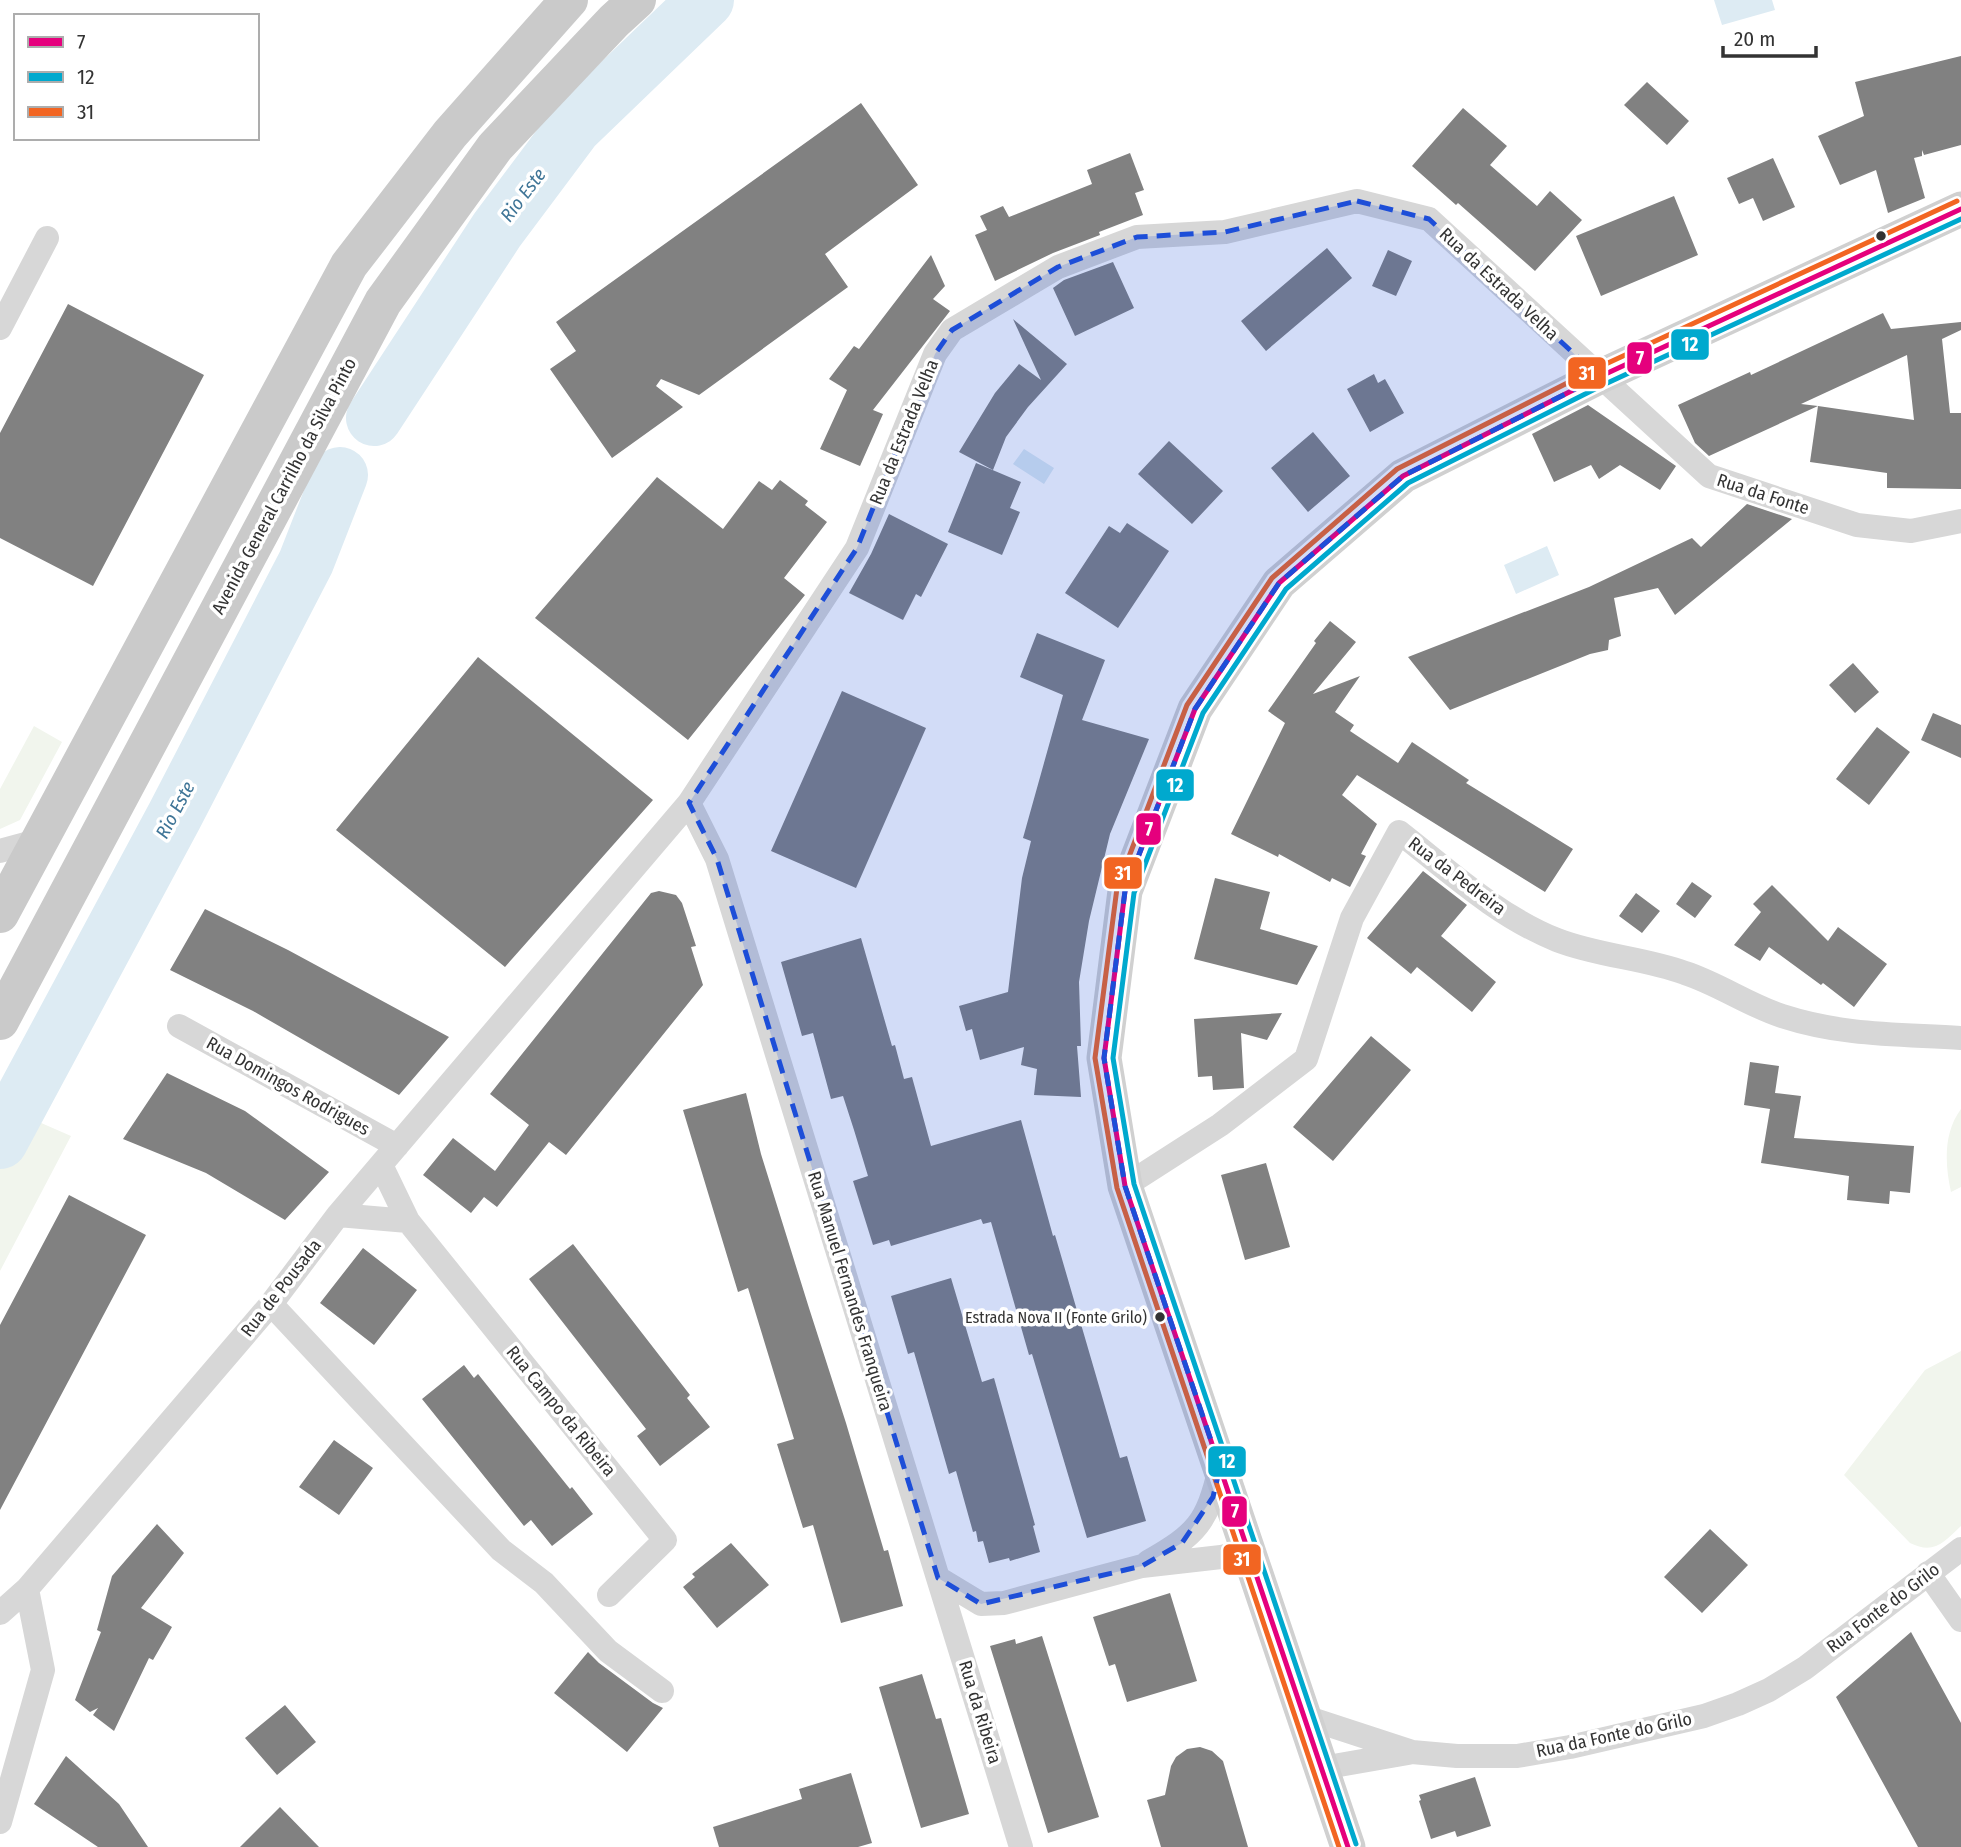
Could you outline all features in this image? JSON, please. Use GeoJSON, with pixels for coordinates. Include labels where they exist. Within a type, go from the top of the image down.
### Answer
{"type":"FeatureCollection","features":[{"type":"Feature","properties":{"kind":"main road"},"geometry":{"type":"LineString","coordinates":[[0,914],[349,265],[450,134],[569,0]]}},
{"type":"Feature","properties":{"kind":"main road","name":"Avenida General Carrilho da Silva Pinto"},"geometry":{"type":"LineString","coordinates":[[0,1021],[383,302],[495,147],[614,20],[637,0]]}},
{"type":"Feature","properties":{"kind":"main road"},"geometry":{"type":"LineString","coordinates":[[1348,1847],[1125,1185],[1104,1058],[1125,891],[1195,709],[1279,583],[1403,475],[1599,377],[1961,209]]}},
{"type":"Feature","properties":{"kind":"street","name":"Rua da Estrada Velha"},"geometry":{"type":"LineString","coordinates":[[689,803],[857,548],[935,354],[952,330],[1058,268],[1136,237],[1225,232],[1357,201],[1429,219],[1599,377]]}},
{"type":"Feature","properties":{"kind":"street"},"geometry":{"type":"LineString","coordinates":[[0,328],[47,238]]}},
{"type":"Feature","properties":{"kind":"street","name":"Rua da Fonte"},"geometry":{"type":"LineString","coordinates":[[1599,377],[1709,476],[1857,524],[1911,531],[1961,521]]}},
{"type":"Feature","properties":{"kind":"street","name":"Rua de Pousada"},"geometry":{"type":"LineString","coordinates":[[0,1613],[27,1589],[271,1304],[338,1215],[689,803]]}},
{"type":"Feature","properties":{"kind":"street","name":"Rua Manuel Fernandes Franqueira"},"geometry":{"type":"LineString","coordinates":[[689,803],[717,859],[938,1578]]}},
{"type":"Feature","properties":{"kind":"street","name":"Rua da Pedreira"},"geometry":{"type":"LineString","coordinates":[[1125,1185],[1220,1125],[1306,1059],[1352,918],[1399,832],[1489,902],[1535,930],[1560,941],[1687,973],[1760,1008],[1817,1025],[1896,1037],[1961,1038]]}},
{"type":"Feature","properties":{"kind":"street"},"geometry":{"type":"LineString","coordinates":[[0,851],[40,840]]}},
{"type":"Feature","properties":{"kind":"street","name":"Rua Domingos Rodrigues"},"geometry":{"type":"LineString","coordinates":[[178,1026],[397,1146]]}},
{"type":"Feature","properties":{"kind":"street","name":"Rua Campo da Ribeira"},"geometry":{"type":"LineString","coordinates":[[381,1165],[408,1221],[665,1540],[610,1595]]}},
{"type":"Feature","properties":{"kind":"street"},"geometry":{"type":"LineString","coordinates":[[338,1215],[408,1221]]}},
{"type":"Feature","properties":{"kind":"street"},"geometry":{"type":"LineString","coordinates":[[271,1304],[501,1550],[544,1583],[608,1651],[662,1691]]}},
{"type":"Feature","properties":{"kind":"street"},"geometry":{"type":"LineString","coordinates":[[1142,1566],[1182,1543],[1201,1522],[1213,1497],[1220,1466]]}},
{"type":"Feature","properties":{"kind":"street"},"geometry":{"type":"LineString","coordinates":[[938,1578],[981,1604],[1004,1603],[1142,1566],[1222,1557],[1245,1539]]}},
{"type":"Feature","properties":{"kind":"street","name":"Rua Fonte do Grilo"},"geometry":{"type":"LineString","coordinates":[[1805,1668],[1961,1549]]}},
{"type":"Feature","properties":{"kind":"street"},"geometry":{"type":"LineString","coordinates":[[1928,1573],[1961,1620]]}},
{"type":"Feature","properties":{"kind":"street","name":"Rua da Ribeira"},"geometry":{"type":"LineString","coordinates":[[938,1578],[1021,1847]]}},
{"type":"Feature","properties":{"kind":"street"},"geometry":{"type":"LineString","coordinates":[[0,1822],[43,1670],[27,1589]]}},
{"type":"Feature","properties":{"kind":"street","name":"Rua da Fonte do Grilo"},"geometry":{"type":"LineString","coordinates":[[1305,1717],[1412,1752],[1457,1756],[1517,1756],[1570,1747],[1704,1716],[1769,1690],[1805,1668]]}},
{"type":"Feature","properties":{"kind":"street","name":"Rua da Fonte do Grilo"},"geometry":{"type":"LineString","coordinates":[[1322,1768],[1412,1752]]}},
{"type":"Feature","properties":{"kind":"highlighted area"},"geometry":{"type":"Polygon","coordinates":[[[1357,201],[1429,219],[1599,377],[1403,476],[1279,583],[1195,709],[1125,891],[1104,1058],[1125,1186],[1220,1467],[1213,1497],[1182,1543],[1142,1566],[981,1604],[938,1578],[717,859],[689,803],[857,548],[935,354],[952,330],[1058,267],[1137,237],[1225,232],[1357,201]]]}},
{"type":"Feature","properties":{"kind":"shaded area"},"geometry":{"type":"Polygon","coordinates":[[[1714,0],[1772,0],[1775,10],[1722,25],[1714,0]]]}},
{"type":"Feature","properties":{"kind":"shaded area"},"geometry":{"type":"Polygon","coordinates":[[[1024,449],[1054,468],[1044,484],[1013,464],[1024,449]]]}},
{"type":"Feature","properties":{"kind":"shaded area"},"geometry":{"type":"Polygon","coordinates":[[[1547,546],[1559,575],[1516,594],[1504,565],[1547,546]]]}},
{"type":"Feature","properties":{"kind":"shaded area"},"geometry":{"type":"Polygon","coordinates":[[[34,726],[62,742],[20,820],[0,829],[0,789],[34,726]]]}},
{"type":"Feature","properties":{"kind":"shaded area"},"geometry":{"type":"Polygon","coordinates":[[[0,1105],[71,1136],[0,1271],[0,1105]]]}},
{"type":"Feature","properties":{"kind":"shaded area"},"geometry":{"type":"Polygon","coordinates":[[[1961,1109],[1961,1187],[1951,1192],[1948,1139],[1961,1109]]]}},
{"type":"Feature","properties":{"kind":"shaded area"},"geometry":{"type":"Polygon","coordinates":[[[1961,1351],[1961,1526],[1938,1545],[1926,1548],[1910,1543],[1844,1475],[1925,1370],[1961,1351]]]}},
{"type":"Feature","properties":{"kind":"building"},"geometry":{"type":"Polygon","coordinates":[[[1961,56],[1961,145],[1924,155],[1922,150],[1922,156],[1914,158],[1925,198],[1888,213],[1876,170],[1840,185],[1818,136],[1864,116],[1855,82],[1961,56]]]}},
{"type":"Feature","properties":{"kind":"building"},"geometry":{"type":"Polygon","coordinates":[[[1647,82],[1689,121],[1667,145],[1624,105],[1647,82]]]}},
{"type":"Feature","properties":{"kind":"building"},"geometry":{"type":"Polygon","coordinates":[[[861,103],[918,185],[825,254],[848,287],[699,395],[661,379],[656,386],[683,407],[612,458],[550,369],[576,351],[556,322],[861,103]]]}},
{"type":"Feature","properties":{"kind":"building"},"geometry":{"type":"Polygon","coordinates":[[[1463,108],[1507,146],[1490,165],[1537,206],[1550,191],[1582,220],[1535,271],[1412,166],[1463,108]]]}},
{"type":"Feature","properties":{"kind":"building"},"geometry":{"type":"Polygon","coordinates":[[[1130,153],[1144,190],[1135,193],[1143,215],[1099,232],[1100,235],[1053,253],[995,281],[975,235],[987,230],[980,216],[1003,206],[1009,217],[1092,184],[1087,170],[1130,153]]]}},
{"type":"Feature","properties":{"kind":"building"},"geometry":{"type":"Polygon","coordinates":[[[1773,158],[1795,207],[1763,221],[1753,198],[1739,204],[1727,178],[1773,158]]]}},
{"type":"Feature","properties":{"kind":"building"},"geometry":{"type":"Polygon","coordinates":[[[1674,196],[1698,255],[1601,296],[1576,236],[1674,196]]]}},
{"type":"Feature","properties":{"kind":"building"},"geometry":{"type":"Polygon","coordinates":[[[1327,248],[1352,278],[1266,351],[1241,321],[1327,248]]]}},
{"type":"Feature","properties":{"kind":"building"},"geometry":{"type":"Polygon","coordinates":[[[1388,250],[1412,261],[1396,296],[1372,286],[1388,250]]]}},
{"type":"Feature","properties":{"kind":"building"},"geometry":{"type":"Polygon","coordinates":[[[931,255],[945,286],[933,299],[950,311],[873,410],[883,414],[860,466],[820,449],[847,390],[829,379],[854,346],[859,349],[931,255]]]}},
{"type":"Feature","properties":{"kind":"building"},"geometry":{"type":"Polygon","coordinates":[[[1113,262],[1134,308],[1075,336],[1053,288],[1064,280],[1113,262]]]}},
{"type":"Feature","properties":{"kind":"building"},"geometry":{"type":"Polygon","coordinates":[[[68,304],[204,375],[93,586],[0,538],[0,433],[68,304]]]}},
{"type":"Feature","properties":{"kind":"building"},"geometry":{"type":"Polygon","coordinates":[[[1883,313],[1891,329],[1961,322],[1961,330],[1942,339],[1950,413],[1961,413],[1961,489],[1887,488],[1887,473],[1810,462],[1818,406],[1709,456],[1695,443],[1678,405],[1750,372],[1751,375],[1883,313]],[[1907,355],[1801,404],[1914,420],[1907,355]]]}},
{"type":"Feature","properties":{"kind":"building"},"geometry":{"type":"Polygon","coordinates":[[[1013,319],[1067,364],[1028,407],[1006,437],[993,470],[959,452],[995,393],[1019,364],[1041,380],[1013,319]]]}},
{"type":"Feature","properties":{"kind":"building"},"geometry":{"type":"Polygon","coordinates":[[[1374,374],[1378,383],[1385,379],[1404,413],[1370,432],[1347,389],[1374,374]]]}},
{"type":"Feature","properties":{"kind":"building"},"geometry":{"type":"Polygon","coordinates":[[[1588,405],[1676,466],[1660,490],[1620,465],[1599,479],[1591,465],[1554,482],[1532,434],[1588,405]]]}},
{"type":"Feature","properties":{"kind":"building"},"geometry":{"type":"Polygon","coordinates":[[[1313,432],[1350,476],[1308,512],[1271,468],[1313,432]]]}},
{"type":"Feature","properties":{"kind":"building"},"geometry":{"type":"Polygon","coordinates":[[[1169,441],[1223,491],[1192,524],[1138,474],[1169,441]]]}},
{"type":"Feature","properties":{"kind":"building"},"geometry":{"type":"Polygon","coordinates":[[[976,463],[1021,482],[1010,508],[1020,512],[1002,555],[948,532],[976,463]]]}},
{"type":"Feature","properties":{"kind":"building"},"geometry":{"type":"Polygon","coordinates":[[[657,477],[723,529],[759,481],[772,490],[780,480],[808,501],[805,505],[827,522],[784,578],[805,595],[688,740],[535,618],[657,477]]]}},
{"type":"Feature","properties":{"kind":"building"},"geometry":{"type":"Polygon","coordinates":[[[1747,504],[1792,519],[1675,615],[1658,588],[1614,598],[1621,636],[1609,640],[1608,650],[1590,654],[1450,710],[1408,657],[1589,587],[1692,538],[1701,547],[1747,504]]]}},
{"type":"Feature","properties":{"kind":"building"},"geometry":{"type":"Polygon","coordinates":[[[889,514],[948,544],[921,597],[916,594],[903,620],[849,593],[889,514]]]}},
{"type":"Feature","properties":{"kind":"building"},"geometry":{"type":"Polygon","coordinates":[[[1127,523],[1169,551],[1118,628],[1065,593],[1109,526],[1120,533],[1127,523]]]}},
{"type":"Feature","properties":{"kind":"building"},"geometry":{"type":"Polygon","coordinates":[[[1330,621],[1356,642],[1313,694],[1360,676],[1335,712],[1354,725],[1350,731],[1398,763],[1412,742],[1469,780],[1466,783],[1573,849],[1545,892],[1357,775],[1342,795],[1377,824],[1361,854],[1366,856],[1350,887],[1332,878],[1330,882],[1279,854],[1278,857],[1231,834],[1285,723],[1268,711],[1330,621]]]}},
{"type":"Feature","properties":{"kind":"building"},"geometry":{"type":"Polygon","coordinates":[[[1037,633],[1105,660],[1082,720],[1149,739],[1110,834],[1089,921],[1079,982],[1081,1046],[1077,1046],[1081,1097],[1034,1095],[1037,1069],[1021,1065],[1024,1047],[980,1060],[972,1029],[966,1031],[959,1006],[1008,992],[1022,878],[1031,841],[1023,838],[1063,695],[1020,677],[1037,633]]]}},
{"type":"Feature","properties":{"kind":"building"},"geometry":{"type":"Polygon","coordinates":[[[478,657],[653,800],[505,967],[336,830],[478,657]]]}},
{"type":"Feature","properties":{"kind":"building"},"geometry":{"type":"Polygon","coordinates":[[[1853,663],[1879,692],[1855,713],[1829,685],[1853,663]]]}},
{"type":"Feature","properties":{"kind":"building"},"geometry":{"type":"Polygon","coordinates":[[[842,691],[926,728],[856,888],[771,851],[842,691]]]}},
{"type":"Feature","properties":{"kind":"building"},"geometry":{"type":"Polygon","coordinates":[[[1933,713],[1961,725],[1961,758],[1921,740],[1933,713]]]}},
{"type":"Feature","properties":{"kind":"building"},"geometry":{"type":"Polygon","coordinates":[[[1877,727],[1910,752],[1869,805],[1836,779],[1877,727]]]}},
{"type":"Feature","properties":{"kind":"building"},"geometry":{"type":"Polygon","coordinates":[[[1423,871],[1467,905],[1441,936],[1496,982],[1472,1012],[1417,967],[1411,974],[1367,938],[1423,871]]]}},
{"type":"Feature","properties":{"kind":"building"},"geometry":{"type":"Polygon","coordinates":[[[1215,878],[1270,892],[1260,929],[1318,946],[1297,985],[1194,959],[1215,878]]]}},
{"type":"Feature","properties":{"kind":"building"},"geometry":{"type":"Polygon","coordinates":[[[1692,882],[1712,896],[1695,918],[1676,904],[1692,882]]]}},
{"type":"Feature","properties":{"kind":"building"},"geometry":{"type":"Polygon","coordinates":[[[1772,885],[1828,941],[1838,927],[1887,964],[1854,1007],[1769,947],[1760,961],[1734,945],[1761,912],[1753,904],[1772,885]]]}},
{"type":"Feature","properties":{"kind":"building"},"geometry":{"type":"Polygon","coordinates":[[[659,891],[676,895],[682,903],[696,946],[691,947],[703,985],[566,1155],[549,1142],[497,1207],[484,1197],[471,1213],[423,1175],[453,1138],[495,1171],[529,1125],[490,1094],[651,893],[659,891]]]}},
{"type":"Feature","properties":{"kind":"building"},"geometry":{"type":"Polygon","coordinates":[[[1636,893],[1660,911],[1642,933],[1619,916],[1636,893]]]}},
{"type":"Feature","properties":{"kind":"building"},"geometry":{"type":"Polygon","coordinates":[[[205,909],[288,950],[449,1037],[399,1095],[253,1011],[170,970],[205,909]]]}},
{"type":"Feature","properties":{"kind":"building"},"geometry":{"type":"Polygon","coordinates":[[[861,938],[892,1046],[895,1045],[904,1079],[912,1077],[931,1146],[1021,1120],[1120,1458],[1127,1456],[1146,1521],[1087,1538],[1032,1354],[1029,1355],[991,1222],[983,1224],[981,1219],[891,1246],[889,1240],[873,1245],[853,1181],[868,1176],[843,1096],[831,1099],[813,1033],[802,1036],[781,962],[861,938]]]}},
{"type":"Feature","properties":{"kind":"building"},"geometry":{"type":"Polygon","coordinates":[[[1282,1013],[1267,1040],[1241,1033],[1244,1088],[1213,1090],[1212,1076],[1198,1077],[1194,1019],[1282,1013]]]}},
{"type":"Feature","properties":{"kind":"building"},"geometry":{"type":"Polygon","coordinates":[[[1371,1036],[1411,1070],[1333,1161],[1293,1127],[1371,1036]]]}},
{"type":"Feature","properties":{"kind":"building"},"geometry":{"type":"Polygon","coordinates":[[[1750,1062],[1779,1066],[1775,1093],[1801,1096],[1794,1138],[1914,1146],[1910,1193],[1890,1191],[1889,1204],[1847,1200],[1849,1176],[1761,1163],[1770,1109],[1744,1105],[1750,1062]]]}},
{"type":"Feature","properties":{"kind":"building"},"geometry":{"type":"Polygon","coordinates":[[[167,1073],[245,1111],[329,1172],[285,1220],[206,1173],[123,1139],[167,1073]]]}},
{"type":"Feature","properties":{"kind":"building"},"geometry":{"type":"Polygon","coordinates":[[[746,1093],[761,1154],[884,1551],[888,1550],[903,1606],[841,1623],[813,1525],[803,1528],[777,1444],[794,1439],[748,1288],[738,1292],[683,1110],[746,1093]]]}},
{"type":"Feature","properties":{"kind":"building"},"geometry":{"type":"Polygon","coordinates":[[[1266,1163],[1290,1247],[1245,1260],[1221,1175],[1266,1163]]]}},
{"type":"Feature","properties":{"kind":"building"},"geometry":{"type":"Polygon","coordinates":[[[69,1195],[146,1235],[0,1510],[0,1325],[69,1195]]]}},
{"type":"Feature","properties":{"kind":"building"},"geometry":{"type":"Polygon","coordinates":[[[573,1244],[690,1395],[687,1398],[710,1427],[660,1466],[637,1436],[646,1429],[529,1279],[573,1244]]]}},
{"type":"Feature","properties":{"kind":"building"},"geometry":{"type":"Polygon","coordinates":[[[363,1248],[417,1290],[374,1345],[320,1303],[363,1248]]]}},
{"type":"Feature","properties":{"kind":"building"},"geometry":{"type":"Polygon","coordinates":[[[951,1278],[982,1382],[994,1378],[1035,1525],[1033,1526],[1040,1552],[1010,1561],[1009,1558],[989,1563],[983,1541],[978,1542],[976,1531],[973,1532],[956,1471],[949,1474],[914,1352],[908,1354],[891,1296],[951,1278]]]}},
{"type":"Feature","properties":{"kind":"building"},"geometry":{"type":"Polygon","coordinates":[[[464,1365],[474,1378],[478,1374],[593,1514],[552,1546],[531,1520],[524,1526],[422,1399],[464,1365]]]}},
{"type":"Feature","properties":{"kind":"building"},"geometry":{"type":"Polygon","coordinates":[[[334,1440],[373,1468],[339,1515],[299,1487],[334,1440]]]}},
{"type":"Feature","properties":{"kind":"building"},"geometry":{"type":"Polygon","coordinates":[[[157,1524],[184,1553],[141,1608],[172,1627],[153,1660],[149,1658],[114,1731],[93,1715],[98,1708],[90,1712],[75,1700],[101,1632],[97,1630],[112,1576],[157,1524]]]}},
{"type":"Feature","properties":{"kind":"building"},"geometry":{"type":"Polygon","coordinates":[[[1710,1529],[1748,1565],[1702,1613],[1664,1577],[1710,1529]]]}},
{"type":"Feature","properties":{"kind":"building"},"geometry":{"type":"Polygon","coordinates":[[[731,1543],[769,1585],[717,1628],[683,1587],[695,1577],[692,1574],[731,1543]]]}},
{"type":"Feature","properties":{"kind":"building"},"geometry":{"type":"Polygon","coordinates":[[[1170,1593],[1197,1681],[1127,1702],[1115,1664],[1109,1666],[1093,1617],[1170,1593]]]}},
{"type":"Feature","properties":{"kind":"building"},"geometry":{"type":"Polygon","coordinates":[[[1911,1632],[1961,1723],[1961,1847],[1918,1847],[1836,1697],[1911,1632]]]}},
{"type":"Feature","properties":{"kind":"building"},"geometry":{"type":"Polygon","coordinates":[[[1042,1636],[1099,1817],[1048,1833],[990,1646],[1015,1639],[1016,1644],[1042,1636]]]}},
{"type":"Feature","properties":{"kind":"building"},"geometry":{"type":"Polygon","coordinates":[[[588,1652],[599,1663],[663,1708],[627,1752],[554,1693],[588,1652]]]}},
{"type":"Feature","properties":{"kind":"building"},"geometry":{"type":"Polygon","coordinates":[[[922,1674],[936,1719],[941,1718],[969,1814],[921,1828],[879,1687],[922,1674]]]}},
{"type":"Feature","properties":{"kind":"building"},"geometry":{"type":"Polygon","coordinates":[[[285,1705],[316,1742],[277,1775],[245,1738],[285,1705]]]}},
{"type":"Feature","properties":{"kind":"building"},"geometry":{"type":"Polygon","coordinates":[[[1200,1747],[1212,1751],[1223,1761],[1248,1847],[1161,1847],[1147,1800],[1165,1795],[1171,1766],[1176,1757],[1187,1749],[1200,1747]]]}},
{"type":"Feature","properties":{"kind":"building"},"geometry":{"type":"Polygon","coordinates":[[[66,1756],[119,1804],[148,1847],[98,1847],[34,1804],[66,1756]]]}},
{"type":"Feature","properties":{"kind":"building"},"geometry":{"type":"Polygon","coordinates":[[[851,1773],[872,1843],[858,1847],[719,1847],[713,1827],[802,1799],[799,1789],[851,1773]]]}},
{"type":"Feature","properties":{"kind":"building"},"geometry":{"type":"Polygon","coordinates":[[[1475,1777],[1491,1826],[1457,1837],[1455,1831],[1431,1839],[1419,1795],[1475,1777]]]}},
{"type":"Feature","properties":{"kind":"building"},"geometry":{"type":"Polygon","coordinates":[[[280,1807],[319,1847],[240,1847],[280,1807]]]}},
{"type":"Feature","properties":{"kind":"waterway","name":"Rio Este"},"geometry":{"type":"LineString","coordinates":[[374,418],[497,230],[574,127],[706,0]]}},
{"type":"Feature","properties":{"kind":"waterway","name":"Rio Este"},"geometry":{"type":"LineString","coordinates":[[0,1141],[175,815],[306,562],[340,475]]}},
{"type":"Feature","properties":{"kind":"transit line","name":"31"},"geometry":{"type":"LineString","coordinates":[[1339,1847],[1117,1188],[1095,1058],[1117,888],[1187,705],[1272,578],[1397,469],[1595,369],[1957,201]]}},
{"type":"Feature","properties":{"kind":"transit line","name":"7"},"geometry":{"type":"LineString","coordinates":[[1348,1847],[1125,1186],[1104,1058],[1125,891],[1195,709],[1279,583],[1403,476],[1599,377],[1961,209]]}},
{"type":"Feature","properties":{"kind":"transit line","name":"12"},"geometry":{"type":"LineString","coordinates":[[1356,1844],[1134,1184],[1113,1058],[1134,893],[1203,713],[1286,589],[1408,483],[1603,385],[1961,219]]}},
{"type":"Feature","properties":{"kind":"place","name":"Estrada Nova II (Fonte Grilo)"},"geometry":{"type":"Point","coordinates":[1160,1317]}}]}
